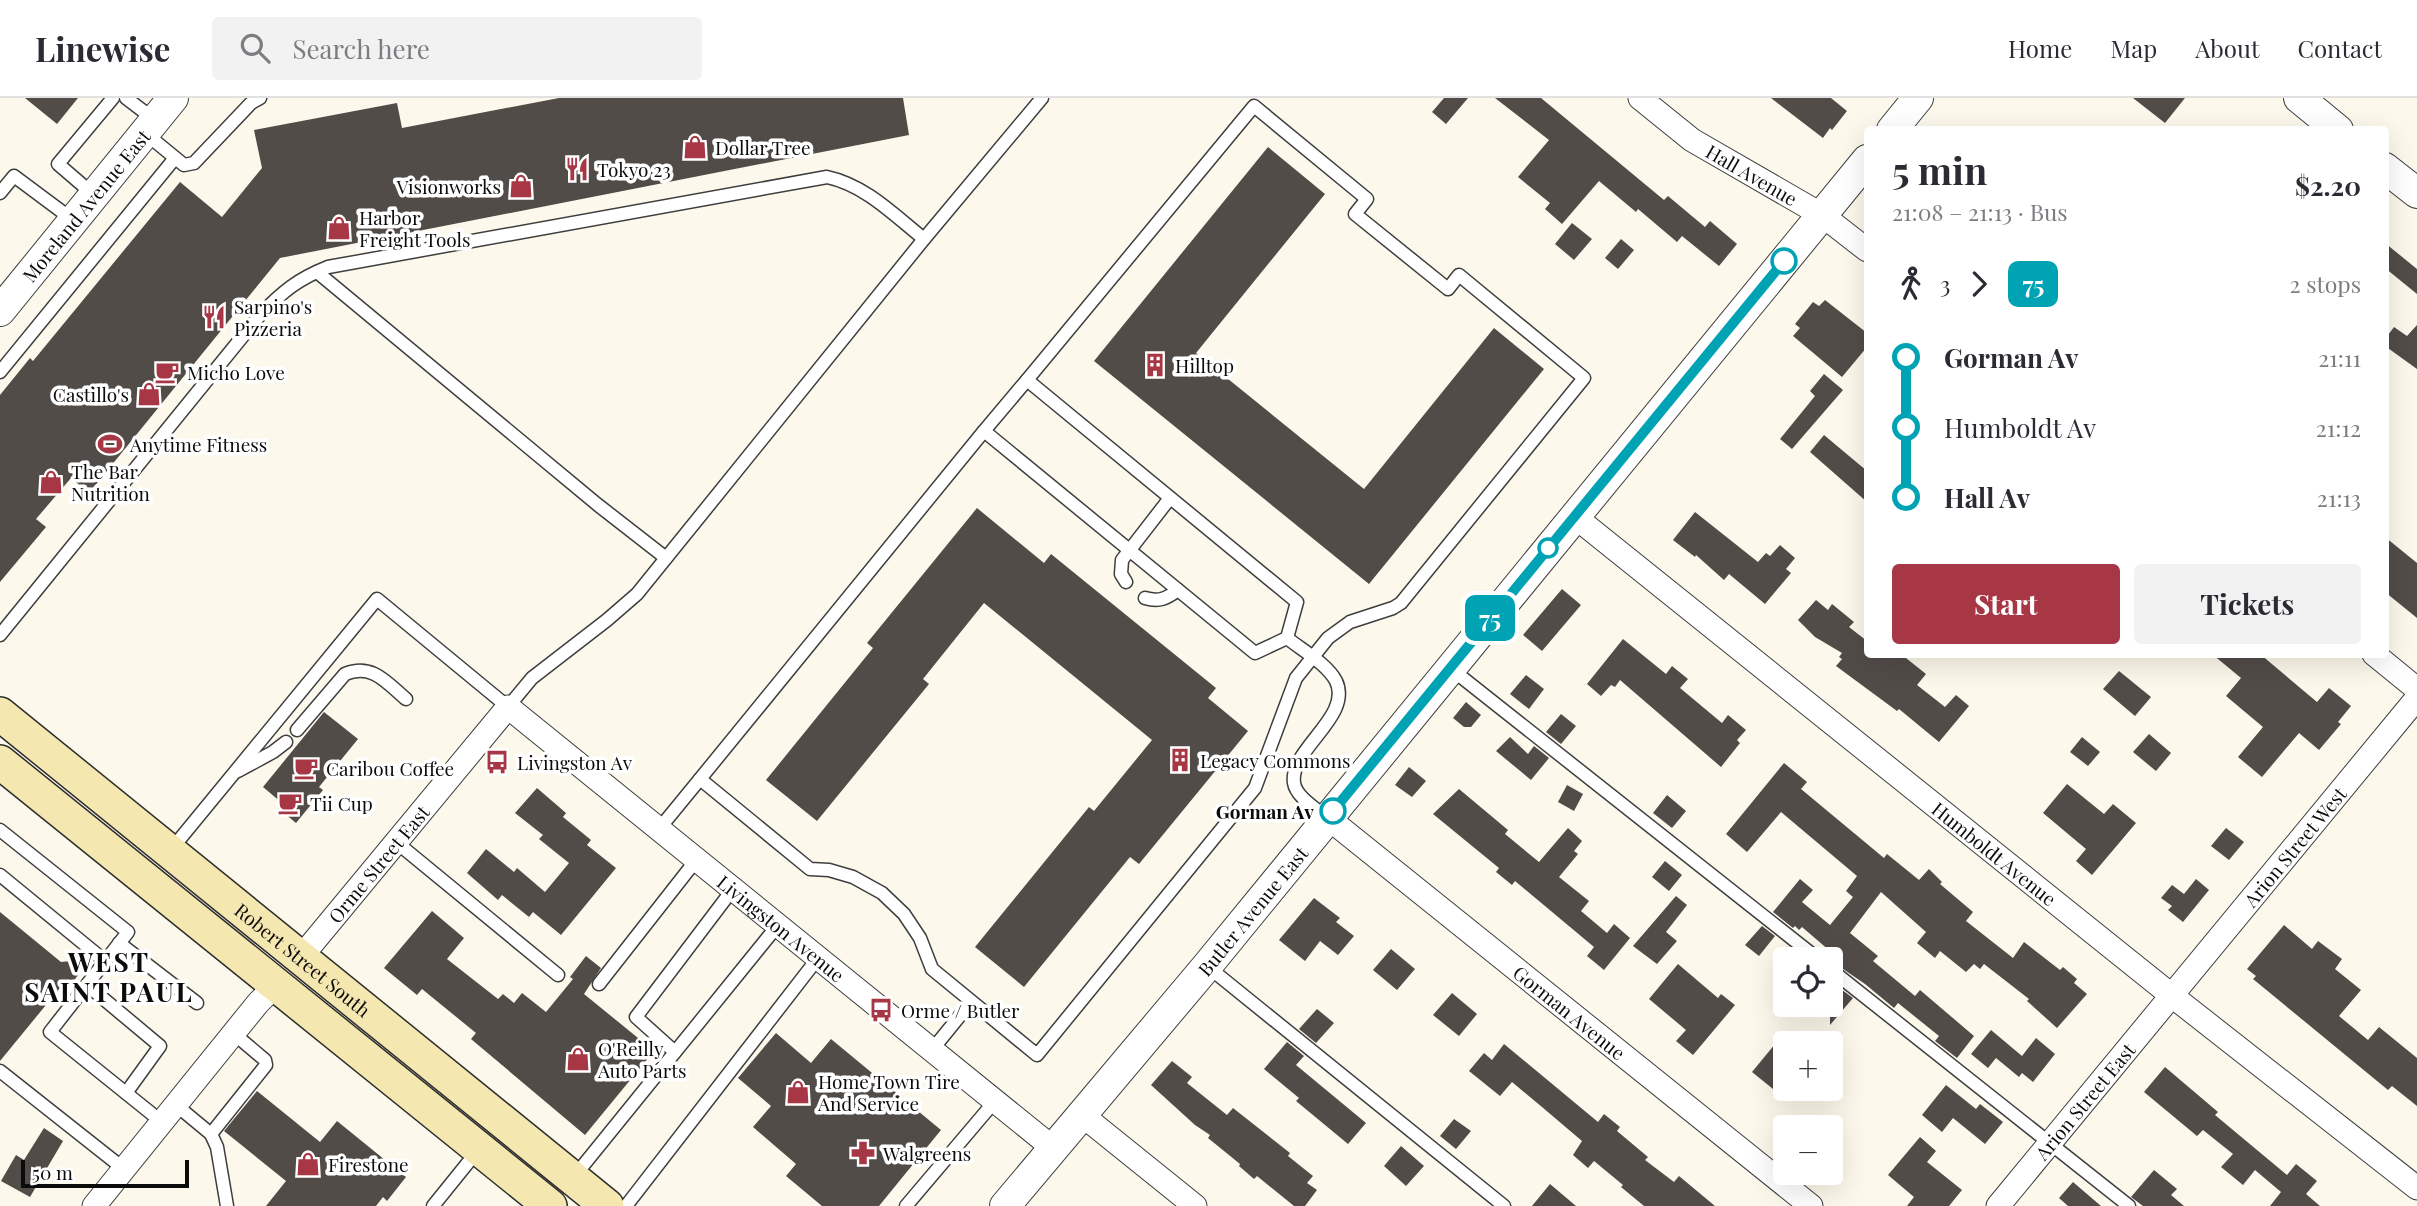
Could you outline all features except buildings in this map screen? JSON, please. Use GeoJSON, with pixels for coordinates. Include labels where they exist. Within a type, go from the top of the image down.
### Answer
{"type":"FeatureCollection","features":[{"type":"Feature","properties":{"kind":"main road","name":"Robert Street South"},"geometry":{"type":"LineString","coordinates":[[0,714],[607,1206]]}},
{"type":"Feature","properties":{"kind":"main road","name":"Robert Street South"},"geometry":{"type":"LineString","coordinates":[[0,762],[550,1206]]}},
{"type":"Feature","properties":{"kind":"main road"},"geometry":{"type":"LineString","coordinates":[[242,958],[282,962],[301,957]]}},
{"type":"Feature","properties":{"kind":"main road"},"geometry":{"type":"LineString","coordinates":[[276,985],[290,980],[327,979]]}},
{"type":"Feature","properties":{"kind":"street","name":"Hall Avenue"},"geometry":{"type":"LineString","coordinates":[[1640,98],[1692,140],[1822,215],[1864,248]]}},
{"type":"Feature","properties":{"kind":"street"},"geometry":{"type":"LineString","coordinates":[[1895,126],[1918,98]]}},
{"type":"Feature","properties":{"kind":"street"},"geometry":{"type":"LineString","coordinates":[[2299,98],[2333,126]]}},
{"type":"Feature","properties":{"kind":"street","name":"Moreland Avenue East"},"geometry":{"type":"LineString","coordinates":[[1,307],[158,117]]}},
{"type":"Feature","properties":{"kind":"street","name":"Butler Avenue East"},"geometry":{"type":"LineString","coordinates":[[1005,1206],[1207,966],[1864,164]]}},
{"type":"Feature","properties":{"kind":"street"},"geometry":{"type":"LineString","coordinates":[[2389,171],[2417,193]]}},
{"type":"Feature","properties":{"kind":"street","name":"Humboldt Avenue"},"geometry":{"type":"LineString","coordinates":[[1574,516],[2171,995],[2417,1188]]}},
{"type":"Feature","properties":{"kind":"street"},"geometry":{"type":"LineString","coordinates":[[2379,658],[2417,689]]}},
{"type":"Feature","properties":{"kind":"street","name":"Arion Street West"},"geometry":{"type":"LineString","coordinates":[[2171,995],[2417,698]]}},
{"type":"Feature","properties":{"kind":"street","name":"Livingston Avenue"},"geometry":{"type":"LineString","coordinates":[[508,707],[1053,1148]]}},
{"type":"Feature","properties":{"kind":"street","name":"Orme Street East"},"geometry":{"type":"LineString","coordinates":[[301,957],[508,707]]}},
{"type":"Feature","properties":{"kind":"street","name":"Gorman Avenue"},"geometry":{"type":"LineString","coordinates":[[1328,818],[1811,1206]]}},
{"type":"Feature","properties":{"kind":"street"},"geometry":{"type":"LineString","coordinates":[[102,1203],[124,1169],[233,1033],[276,985]]}},
{"type":"Feature","properties":{"kind":"street","name":"Arion Street East"},"geometry":{"type":"LineString","coordinates":[[1998,1206],[2171,995]]}},
{"type":"Feature","properties":{"kind":"street"},"geometry":{"type":"LineString","coordinates":[[1082,1115],[1195,1206]]}},
{"type":"Feature","properties":{"kind":"lane"},"geometry":{"type":"LineString","coordinates":[[94,195],[58,164],[113,98]]}},
{"type":"Feature","properties":{"kind":"lane"},"geometry":{"type":"LineString","coordinates":[[126,98],[158,117],[175,158],[184,165],[194,163],[251,103],[260,98]]}},
{"type":"Feature","properties":{"kind":"lane"},"geometry":{"type":"LineString","coordinates":[[170,852],[377,599],[508,707],[531,678],[637,594],[924,239],[1042,98]]}},
{"type":"Feature","properties":{"kind":"lane"},"geometry":{"type":"LineString","coordinates":[[659,829],[984,431],[1254,106],[1367,199],[1355,214],[1447,289],[1459,275],[1584,378],[1401,603],[1394,608],[1350,622],[1328,638],[1296,678],[1255,788],[1037,1055],[932,969],[920,938],[904,914],[882,893],[853,877],[829,870],[810,869],[700,779]]}},
{"type":"Feature","properties":{"kind":"lane"},"geometry":{"type":"LineString","coordinates":[[0,372],[175,158]]}},
{"type":"Feature","properties":{"kind":"lane"},"geometry":{"type":"LineString","coordinates":[[0,193],[14,176],[74,220]]}},
{"type":"Feature","properties":{"kind":"lane"},"geometry":{"type":"LineString","coordinates":[[1,632],[260,315],[283,291],[317,271],[827,177],[846,181],[864,191],[924,239]]}},
{"type":"Feature","properties":{"kind":"lane"},"geometry":{"type":"LineString","coordinates":[[317,271],[589,498],[666,558]]}},
{"type":"Feature","properties":{"kind":"lane"},"geometry":{"type":"LineString","coordinates":[[984,431],[1255,653],[1287,638],[1297,602],[1027,380]]}},
{"type":"Feature","properties":{"kind":"lane"},"geometry":{"type":"LineString","coordinates":[[1126,582],[1121,574],[1122,560],[1170,498]]}},
{"type":"Feature","properties":{"kind":"lane"},"geometry":{"type":"LineString","coordinates":[[1145,598],[1157,601],[1168,598],[1178,590]]}},
{"type":"Feature","properties":{"kind":"lane"},"geometry":{"type":"LineString","coordinates":[[1287,638],[1328,670],[1336,681],[1340,694],[1335,710],[1296,768],[1294,783],[1299,793],[1328,818]]}},
{"type":"Feature","properties":{"kind":"lane"},"geometry":{"type":"LineString","coordinates":[[1450,668],[1803,947]]}},
{"type":"Feature","properties":{"kind":"lane"},"geometry":{"type":"LineString","coordinates":[[297,730],[345,674],[354,671],[364,669],[376,674],[406,699]]}},
{"type":"Feature","properties":{"kind":"lane"},"geometry":{"type":"LineString","coordinates":[[233,775],[274,752],[286,742]]}},
{"type":"Feature","properties":{"kind":"lane"},"geometry":{"type":"LineString","coordinates":[[0,830],[128,932],[50,1032],[126,1093],[211,1133],[227,1206]]}},
{"type":"Feature","properties":{"kind":"lane"},"geometry":{"type":"LineString","coordinates":[[396,842],[558,975]]}},
{"type":"Feature","properties":{"kind":"lane"},"geometry":{"type":"LineString","coordinates":[[599,984],[696,859]]}},
{"type":"Feature","properties":{"kind":"lane"},"geometry":{"type":"LineString","coordinates":[[0,875],[104,961]]}},
{"type":"Feature","properties":{"kind":"lane"},"geometry":{"type":"LineString","coordinates":[[675,1052],[636,1017],[733,889]]}},
{"type":"Feature","properties":{"kind":"lane"},"geometry":{"type":"LineString","coordinates":[[572,1178],[778,925]]}},
{"type":"Feature","properties":{"kind":"lane"},"geometry":{"type":"LineString","coordinates":[[119,943],[197,1003]]}},
{"type":"Feature","properties":{"kind":"lane"},"geometry":{"type":"LineString","coordinates":[[626,1206],[818,958]]}},
{"type":"Feature","properties":{"kind":"lane"},"geometry":{"type":"LineString","coordinates":[[1207,966],[1504,1206]]}},
{"type":"Feature","properties":{"kind":"lane"},"geometry":{"type":"LineString","coordinates":[[1843,979],[2129,1206]]}},
{"type":"Feature","properties":{"kind":"lane"},"geometry":{"type":"LineString","coordinates":[[87,985],[160,1046],[126,1093]]}},
{"type":"Feature","properties":{"kind":"lane"},"geometry":{"type":"LineString","coordinates":[[932,1050],[971,1002]]}},
{"type":"Feature","properties":{"kind":"lane"},"geometry":{"type":"LineString","coordinates":[[211,1133],[266,1065],[265,1060],[233,1033]]}},
{"type":"Feature","properties":{"kind":"lane"},"geometry":{"type":"LineString","coordinates":[[0,1071],[124,1169]]}},
{"type":"Feature","properties":{"kind":"lane"},"geometry":{"type":"LineString","coordinates":[[906,1206],[995,1101]]}},
{"type":"Feature","properties":{"kind":"lane"},"geometry":{"type":"LineString","coordinates":[[433,1206],[479,1149]]}},
{"type":"Feature","properties":{"kind":"bus line","name":"75"},"geometry":{"type":"LineString","coordinates":[[1333,811],[1784,261]]}},
{"type":"Feature","properties":{"kind":"place","name":"Dollar Tree"},"geometry":{"type":"Point","coordinates":[695,147]}},
{"type":"Feature","properties":{"kind":"place","name":"Tokyo 23"},"geometry":{"type":"Point","coordinates":[577,169]}},
{"type":"Feature","properties":{"kind":"place","name":"Visionworks"},"geometry":{"type":"Point","coordinates":[521,186]}},
{"type":"Feature","properties":{"kind":"place","name":"Harbor Freight Tools"},"geometry":{"type":"Point","coordinates":[339,228]}},
{"type":"Feature","properties":{"kind":"place","name":"Sarpino's Pizzeria"},"geometry":{"type":"Point","coordinates":[214,317]}},
{"type":"Feature","properties":{"kind":"place","name":"Hilltop"},"geometry":{"type":"Point","coordinates":[1155,365]}},
{"type":"Feature","properties":{"kind":"place","name":"Micho Love"},"geometry":{"type":"Point","coordinates":[167,372]}},
{"type":"Feature","properties":{"kind":"place","name":"Castillo's"},"geometry":{"type":"Point","coordinates":[149,394]}},
{"type":"Feature","properties":{"kind":"place","name":"Anytime Fitness"},"geometry":{"type":"Point","coordinates":[110,444]}},
{"type":"Feature","properties":{"kind":"place","name":"The Bar Nutrition"},"geometry":{"type":"Point","coordinates":[51,482]}},
{"type":"Feature","properties":{"kind":"place","name":"Legacy Commons"},"geometry":{"type":"Point","coordinates":[1180,760]}},
{"type":"Feature","properties":{"kind":"place","name":"Livingston Av"},"geometry":{"type":"Point","coordinates":[497,762]}},
{"type":"Feature","properties":{"kind":"place","name":"Caribou Coffee"},"geometry":{"type":"Point","coordinates":[306,768]}},
{"type":"Feature","properties":{"kind":"place","name":"Tii Cup"},"geometry":{"type":"Point","coordinates":[290,803]}},
{"type":"Feature","properties":{"kind":"place","name":"Gorman Av"},"geometry":{"type":"Point","coordinates":[1333,811]}},
{"type":"Feature","properties":{"kind":"place","name":"Orme / Butler"},"geometry":{"type":"Point","coordinates":[881,1010]}},
{"type":"Feature","properties":{"kind":"place","name":"O'Reilly Auto Parts"},"geometry":{"type":"Point","coordinates":[578,1059]}},
{"type":"Feature","properties":{"kind":"place","name":"Home Town Tire And Service"},"geometry":{"type":"Point","coordinates":[798,1092]}},
{"type":"Feature","properties":{"kind":"place","name":"Walgreens"},"geometry":{"type":"Point","coordinates":[863,1153]}},
{"type":"Feature","properties":{"kind":"place","name":"Firestone"},"geometry":{"type":"Point","coordinates":[308,1164]}},
{"type":"Feature","properties":{"kind":"district","name":"WEST SAINT PAUL"},"geometry":{"type":"Point","coordinates":[109,976]}}]}
